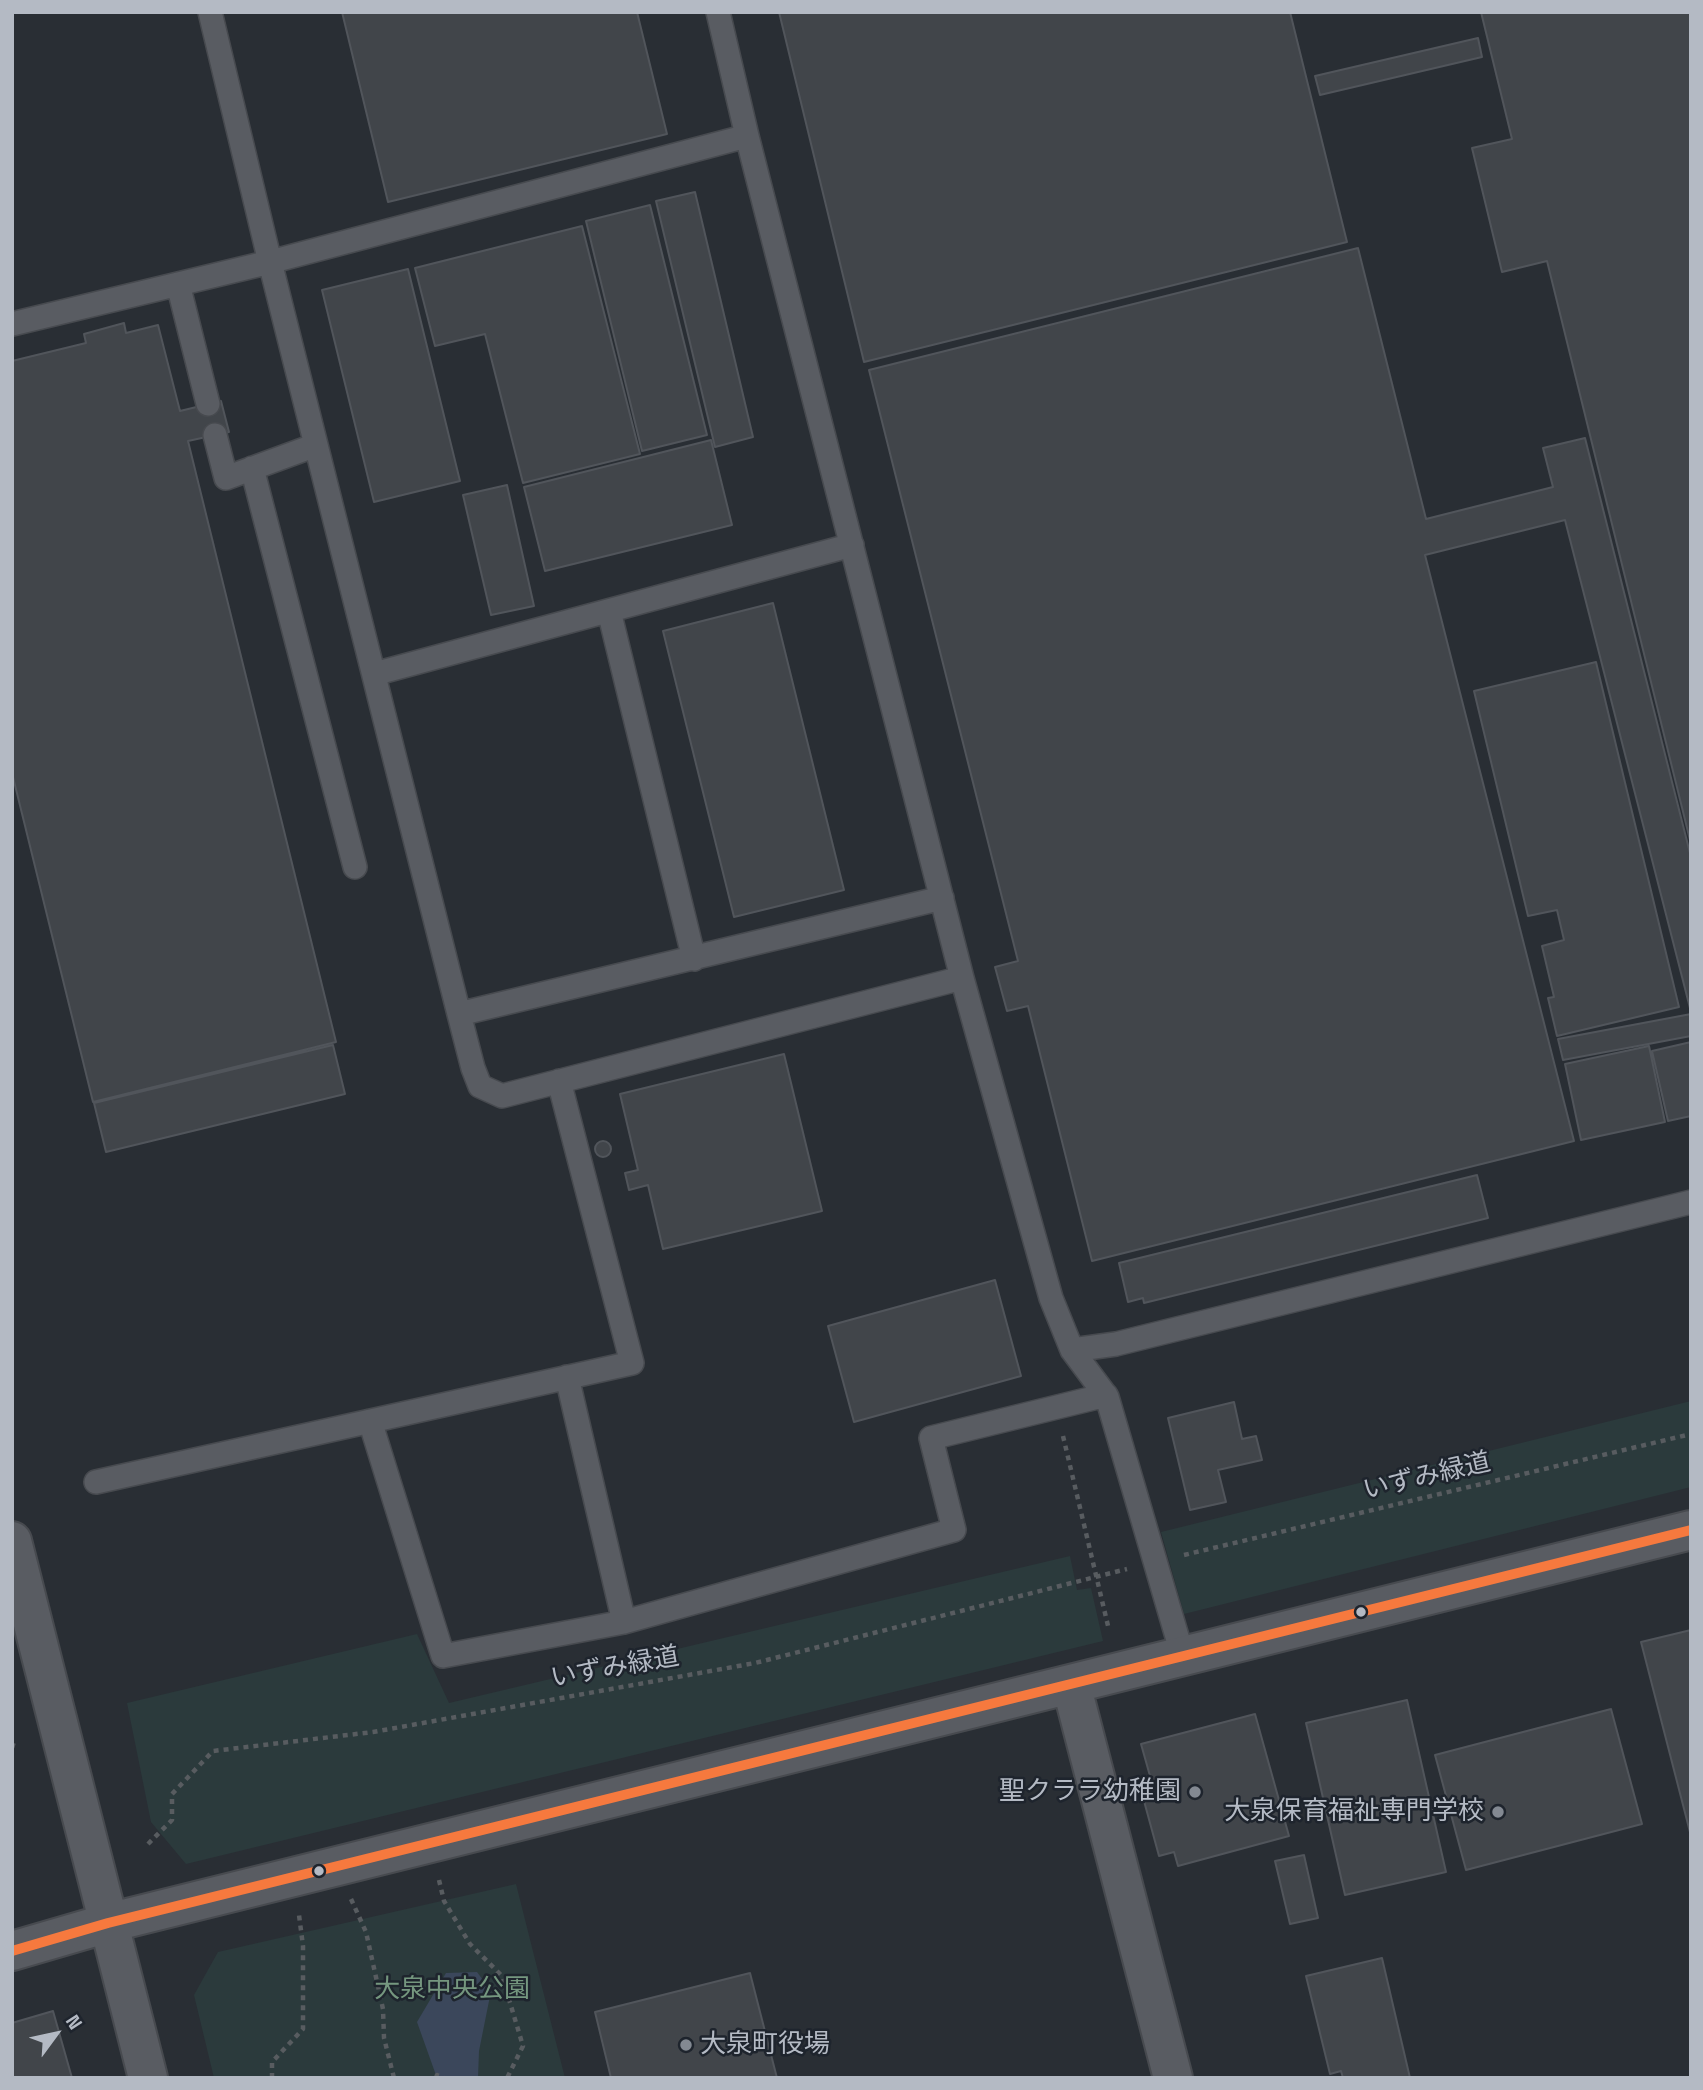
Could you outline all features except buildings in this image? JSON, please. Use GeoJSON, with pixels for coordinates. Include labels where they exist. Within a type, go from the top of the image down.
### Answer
{"type":"FeatureCollection","features":[{"type":"Feature","properties":{"kind":"street"},"geometry":{"type":"LineString","coordinates":[[12,1951],[108,1923],[1691,1530]]}},
{"type":"Feature","properties":{"kind":"street"},"geometry":{"type":"LineString","coordinates":[[12,1541],[148,2078]]}},
{"type":"Feature","properties":{"kind":"street"},"geometry":{"type":"LineString","coordinates":[[1071,1684],[1173,2078]]}},
{"type":"Feature","properties":{"kind":"lane"},"geometry":{"type":"LineString","coordinates":[[210,12],[472,1068],[480,1086],[502,1096],[962,978]]}},
{"type":"Feature","properties":{"kind":"lane"},"geometry":{"type":"LineString","coordinates":[[718,12],[747,136],[962,978],[1051,1298],[1072,1350],[1106,1395],[1184,1657]]}},
{"type":"Feature","properties":{"kind":"lane"},"geometry":{"type":"LineString","coordinates":[[12,324],[270,262],[747,136]]}},
{"type":"Feature","properties":{"kind":"lane"},"geometry":{"type":"LineString","coordinates":[[178,284],[208,404]]}},
{"type":"Feature","properties":{"kind":"lane"},"geometry":{"type":"LineString","coordinates":[[215,435],[226,478],[316,445]]}},
{"type":"Feature","properties":{"kind":"lane"},"geometry":{"type":"LineString","coordinates":[[252,468],[355,867]]}},
{"type":"Feature","properties":{"kind":"lane"},"geometry":{"type":"LineString","coordinates":[[374,674],[852,545]]}},
{"type":"Feature","properties":{"kind":"lane"},"geometry":{"type":"LineString","coordinates":[[609,611],[694,960]]}},
{"type":"Feature","properties":{"kind":"lane"},"geometry":{"type":"LineString","coordinates":[[459,1014],[694,960],[942,898]]}},
{"type":"Feature","properties":{"kind":"lane"},"geometry":{"type":"LineString","coordinates":[[96,1482],[632,1363],[559,1081]]}},
{"type":"Feature","properties":{"kind":"lane"},"geometry":{"type":"LineString","coordinates":[[1072,1350],[1116,1344],[1691,1202]]}},
{"type":"Feature","properties":{"kind":"lane"},"geometry":{"type":"LineString","coordinates":[[567,1377],[624,1622]]}},
{"type":"Feature","properties":{"kind":"lane"},"geometry":{"type":"LineString","coordinates":[[370,1421],[443,1656],[624,1622],[954,1530],[931,1438],[1106,1395]]}},
{"type":"Feature","properties":{"kind":"path"},"geometry":{"type":"LineString","coordinates":[[1060,1425],[1109,1630]]}},
{"type":"Feature","properties":{"kind":"path","name":"いずみ緑道"},"geometry":{"type":"LineString","coordinates":[[1173,1558],[1691,1434]]}},
{"type":"Feature","properties":{"kind":"path","name":"いずみ緑道"},"geometry":{"type":"LineString","coordinates":[[148,1844],[172,1820],[173,1794],[213,1751],[373,1732],[755,1663],[1135,1567]]}},
{"type":"Feature","properties":{"kind":"path"},"geometry":{"type":"LineString","coordinates":[[439,1880],[444,1901],[470,1944],[502,1976],[523,2046],[508,2078]]}},
{"type":"Feature","properties":{"kind":"path"},"geometry":{"type":"LineString","coordinates":[[351,1898],[366,1932],[383,2009],[384,2038],[394,2078]]}},
{"type":"Feature","properties":{"kind":"path"},"geometry":{"type":"LineString","coordinates":[[272,2078],[272,2062],[303,2029],[303,1946],[299,1910]]}},
{"type":"Feature","properties":{"kind":"path"},"geometry":{"type":"LineString","coordinates":[[436,2078],[444,2078]]}},
{"type":"Feature","properties":{"kind":"green space"},"geometry":{"type":"Polygon","coordinates":[[[1691,1401],[1691,1487],[1184,1614],[1161,1532],[1691,1401]]]}},
{"type":"Feature","properties":{"kind":"green space"},"geometry":{"type":"Polygon","coordinates":[[[1070,1556],[1077,1590],[1091,1588],[1103,1641],[186,1864],[151,1822],[127,1703],[417,1634],[449,1703],[1070,1556]]]}},
{"type":"Feature","properties":{"kind":"green space","name":"大泉中央公園"},"geometry":{"type":"Polygon","coordinates":[[[516,1884],[565,2078],[214,2078],[194,1995],[218,1952],[516,1884]]]}},
{"type":"Feature","properties":{"kind":"water"},"geometry":{"type":"Polygon","coordinates":[[[477,1972],[491,1991],[479,2051],[478,2078],[437,2078],[417,2022],[446,1973],[477,1972]]]}},
{"type":"Feature","properties":{"kind":"transit line"},"geometry":{"type":"LineString","coordinates":[[12,1951],[108,1923],[1691,1530]]}},
{"type":"Feature","properties":{"kind":"place","name":"聖クララ幼稚園"},"geometry":{"type":"Point","coordinates":[1195,1792]}},
{"type":"Feature","properties":{"kind":"place","name":"大泉保育福祉専門学校"},"geometry":{"type":"Point","coordinates":[1498,1812]}},
{"type":"Feature","properties":{"kind":"place","name":"大泉町役場"},"geometry":{"type":"Point","coordinates":[686,2045]}}]}
